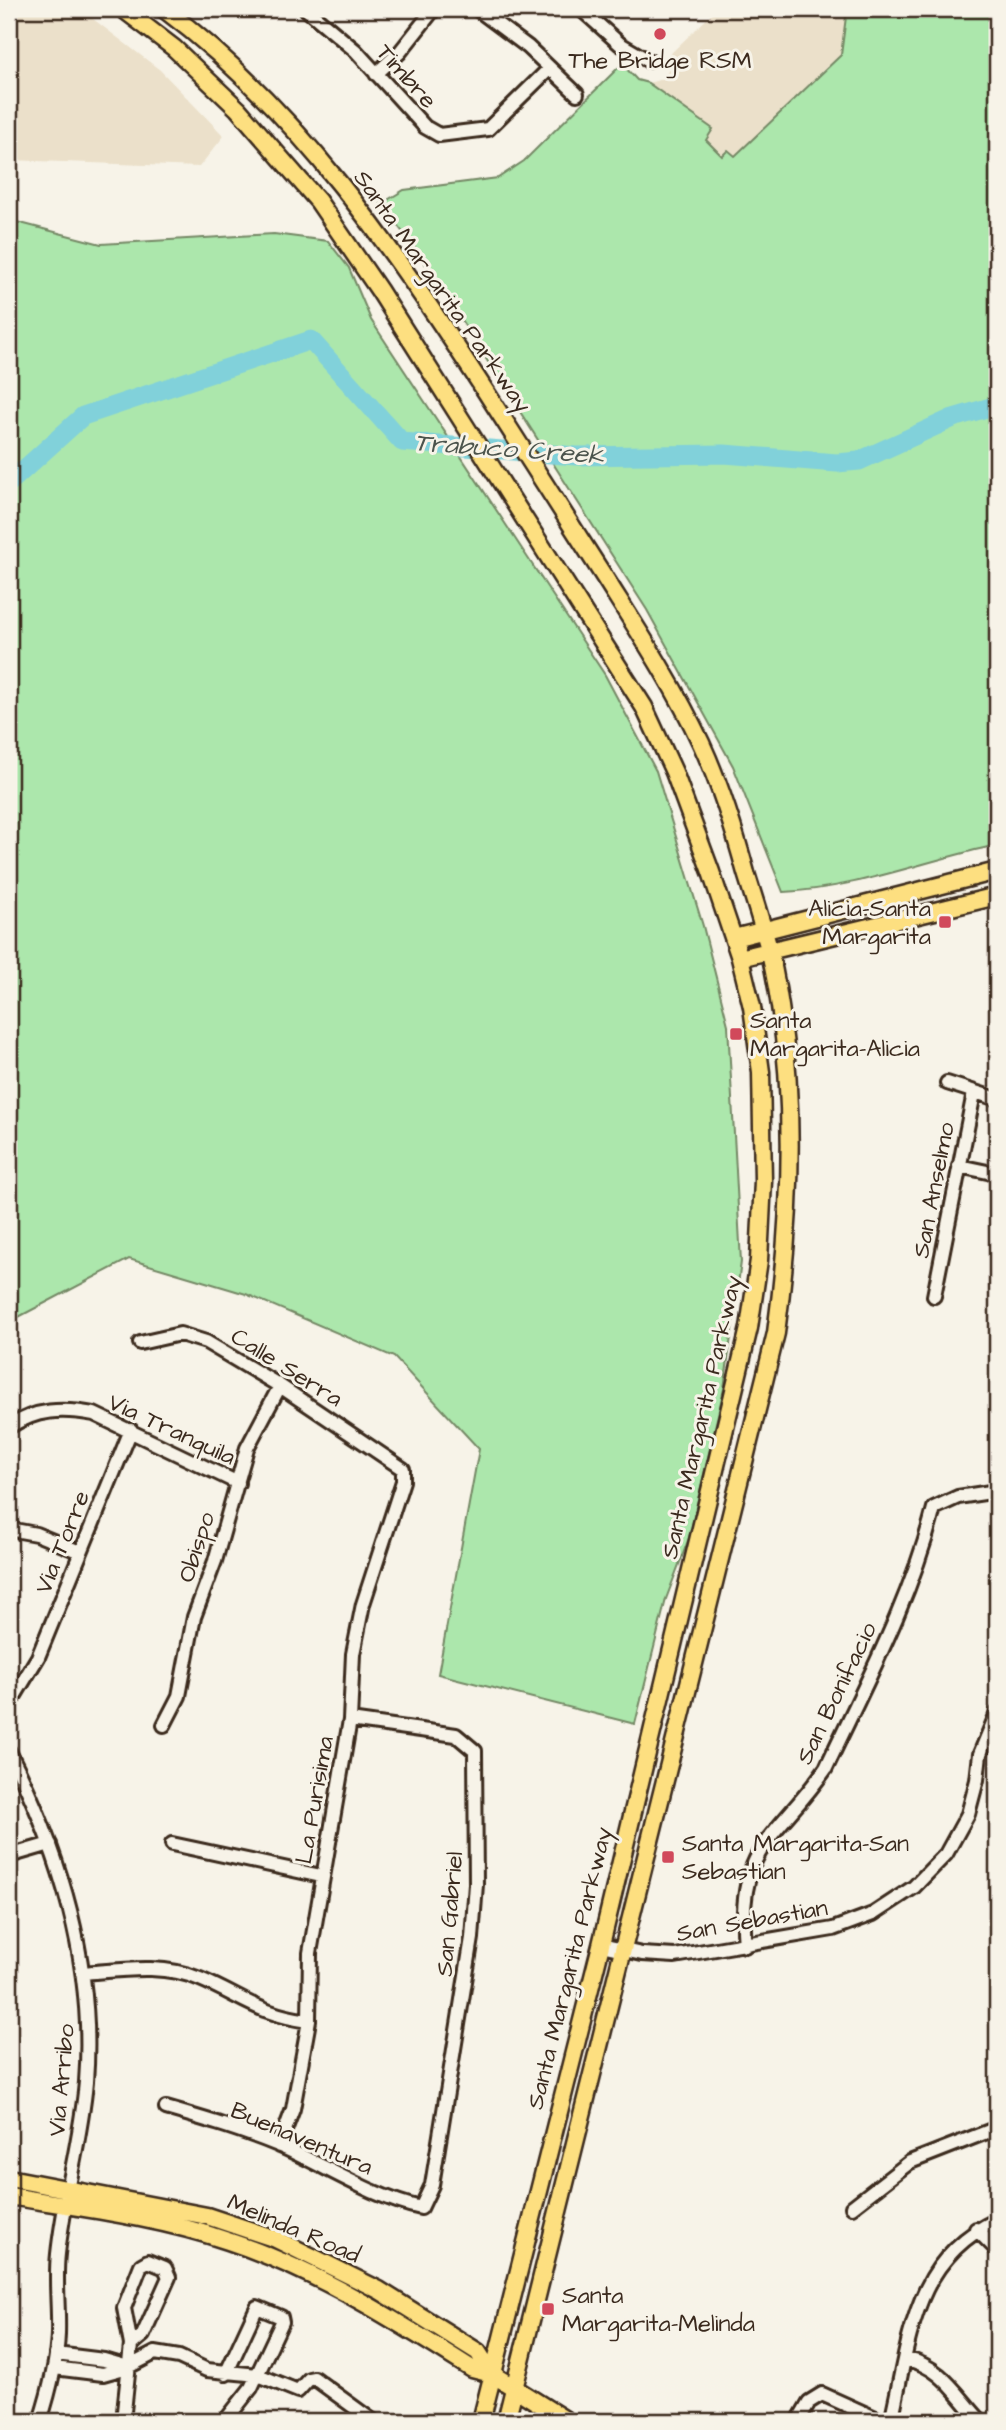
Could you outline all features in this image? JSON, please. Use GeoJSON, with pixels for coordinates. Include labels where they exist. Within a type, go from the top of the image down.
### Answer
{"type":"FeatureCollection","features":[{"type":"Feature","properties":{"kind":"main road","name":"Santa Margarita Parkway"},"geometry":{"type":"LineString","coordinates":[[123,9],[174,48],[247,119],[318,201],[379,290],[595,626],[644,707],[674,772],[734,938],[752,1007],[761,1072],[763,1181],[759,1260],[739,1375],[659,1696],[601,1945],[481,2421]]}},
{"type":"Feature","properties":{"kind":"main road","name":"Santa Margarita Parkway"},"geometry":{"type":"LineString","coordinates":[[164,9],[276,107],[342,183],[406,270],[668,679],[702,745],[735,832],[770,953],[787,1070],[790,1127],[786,1262],[776,1332],[506,2421]]}},
{"type":"Feature","properties":{"kind":"main road"},"geometry":{"type":"LineString","coordinates":[[734,938],[997,871]]}},
{"type":"Feature","properties":{"kind":"main road"},"geometry":{"type":"LineString","coordinates":[[740,958],[997,897]]}},
{"type":"Feature","properties":{"kind":"main road","name":"Melinda Road"},"geometry":{"type":"LineString","coordinates":[[9,2178],[207,2216],[276,2239],[390,2297],[478,2352],[492,2374]]}},
{"type":"Feature","properties":{"kind":"main road","name":"Melinda Road"},"geometry":{"type":"LineString","coordinates":[[9,2196],[183,2228],[270,2256],[348,2294],[472,2369],[492,2374],[567,2421]]}},
{"type":"Feature","properties":{"kind":"street","name":"Timbre"},"geometry":{"type":"LineString","coordinates":[[306,9],[356,51],[425,127],[439,135],[488,129],[550,68]]}},
{"type":"Feature","properties":{"kind":"street"},"geometry":{"type":"LineString","coordinates":[[376,74],[400,52],[434,9]]}},
{"type":"Feature","properties":{"kind":"street"},"geometry":{"type":"LineString","coordinates":[[477,9],[528,47],[577,94]]}},
{"type":"Feature","properties":{"kind":"street"},"geometry":{"type":"LineString","coordinates":[[581,9],[620,44],[649,61]]}},
{"type":"Feature","properties":{"kind":"street"},"geometry":{"type":"LineString","coordinates":[[947,1083],[997,1099]]}},
{"type":"Feature","properties":{"kind":"street","name":"San Anselmo"},"geometry":{"type":"LineString","coordinates":[[934,1296],[974,1093]]}},
{"type":"Feature","properties":{"kind":"street"},"geometry":{"type":"LineString","coordinates":[[959,1166],[997,1174]]}},
{"type":"Feature","properties":{"kind":"street","name":"Calle Serra"},"geometry":{"type":"LineString","coordinates":[[140,1343],[180,1334],[206,1342],[280,1386],[401,1466]]}},
{"type":"Feature","properties":{"kind":"street","name":"Obispo"},"geometry":{"type":"LineString","coordinates":[[164,1725],[180,1696],[194,1617],[215,1561],[247,1448],[280,1386]]}},
{"type":"Feature","properties":{"kind":"street","name":"Via Tranquila"},"geometry":{"type":"LineString","coordinates":[[9,1427],[26,1416],[71,1410],[94,1414],[238,1483]]}},
{"type":"Feature","properties":{"kind":"street","name":"Via Torre"},"geometry":{"type":"LineString","coordinates":[[9,1704],[37,1657],[131,1430]]}},
{"type":"Feature","properties":{"kind":"street","name":"La Purisima"},"geometry":{"type":"LineString","coordinates":[[279,2146],[293,2109],[309,2021],[310,1953],[321,1876],[350,1720],[353,1654],[363,1604],[403,1481],[401,1466]]}},
{"type":"Feature","properties":{"kind":"street","name":"San Bonifacio"},"geometry":{"type":"LineString","coordinates":[[745,1947],[742,1915],[753,1863],[764,1840],[808,1793],[826,1768],[908,1592],[923,1551],[934,1508],[958,1497],[997,1491]]}},
{"type":"Feature","properties":{"kind":"street"},"geometry":{"type":"LineString","coordinates":[[9,1529],[36,1534],[80,1552]]}},
{"type":"Feature","properties":{"kind":"street","name":"San Sebastian"},"geometry":{"type":"LineString","coordinates":[[601,1945],[622,1951],[675,1956],[745,1947],[833,1929],[873,1914],[914,1887],[946,1854],[968,1814],[980,1754],[997,1713]]}},
{"type":"Feature","properties":{"kind":"street","name":"San Gabriel"},"geometry":{"type":"LineString","coordinates":[[350,1720],[456,1735],[475,1751],[476,1884],[472,1938],[438,2158],[432,2185],[421,2208]]}},
{"type":"Feature","properties":{"kind":"street","name":"Via Arribo"},"geometry":{"type":"LineString","coordinates":[[9,1751],[50,1844],[83,1973],[88,2023],[86,2082],[58,2255],[56,2354],[40,2421]]}},
{"type":"Feature","properties":{"kind":"street"},"geometry":{"type":"LineString","coordinates":[[9,1856],[50,1844]]}},
{"type":"Feature","properties":{"kind":"street"},"geometry":{"type":"LineString","coordinates":[[172,1844],[321,1876]]}},
{"type":"Feature","properties":{"kind":"street"},"geometry":{"type":"LineString","coordinates":[[83,1973],[158,1968],[178,1972],[200,1979],[267,2013],[309,2021]]}},
{"type":"Feature","properties":{"kind":"street","name":"Buenaventura"},"geometry":{"type":"LineString","coordinates":[[166,2108],[279,2146],[394,2201],[421,2208]]}},
{"type":"Feature","properties":{"kind":"street"},"geometry":{"type":"LineString","coordinates":[[852,2207],[910,2162],[997,2128]]}},
{"type":"Feature","properties":{"kind":"street"},"geometry":{"type":"LineString","coordinates":[[891,2421],[923,2296],[933,2271],[952,2248],[976,2229],[997,2220]]}},
{"type":"Feature","properties":{"kind":"street"},"geometry":{"type":"LineString","coordinates":[[976,2229],[997,2250]]}},
{"type":"Feature","properties":{"kind":"street"},"geometry":{"type":"LineString","coordinates":[[123,2421],[129,2391],[131,2345],[124,2308],[141,2265],[148,2262],[165,2268],[169,2277],[144,2335],[131,2345]]}},
{"type":"Feature","properties":{"kind":"street"},"geometry":{"type":"LineString","coordinates":[[225,2421],[258,2375],[283,2320],[260,2306],[226,2374]]}},
{"type":"Feature","properties":{"kind":"street"},"geometry":{"type":"LineString","coordinates":[[54,2368],[103,2374],[128,2367],[155,2353],[179,2357],[207,2370],[226,2374],[258,2375],[298,2391],[309,2379],[314,2378],[365,2419]]}},
{"type":"Feature","properties":{"kind":"street"},"geometry":{"type":"LineString","coordinates":[[56,2354],[104,2360],[128,2367]]}},
{"type":"Feature","properties":{"kind":"street"},"geometry":{"type":"LineString","coordinates":[[906,2359],[919,2361],[938,2372],[981,2421]]}},
{"type":"Feature","properties":{"kind":"street"},"geometry":{"type":"LineString","coordinates":[[798,2421],[809,2402],[822,2395],[881,2421]]}},
{"type":"Feature","properties":{"kind":"shaded area"},"geometry":{"type":"Polygon","coordinates":[[[9,9],[80,9],[160,70],[224,136],[199,167],[9,160],[9,9]]]}},
{"type":"Feature","properties":{"kind":"shaded area"},"geometry":{"type":"Polygon","coordinates":[[[717,9],[847,9],[841,54],[735,156],[722,156],[706,139],[713,129],[648,83],[663,79],[670,68],[669,55],[717,9]]]}},
{"type":"Feature","properties":{"kind":"green space"},"geometry":{"type":"Polygon","coordinates":[[[847,9],[997,9],[997,845],[837,886],[783,892],[733,766],[647,610],[415,248],[381,204],[404,190],[498,178],[524,161],[622,64],[637,80],[648,83],[713,129],[706,140],[722,156],[728,150],[735,156],[841,55],[847,9]]]}},
{"type":"Feature","properties":{"kind":"green space"},"geometry":{"type":"Polygon","coordinates":[[[9,220],[101,244],[274,234],[328,241],[349,268],[371,320],[605,675],[656,771],[703,926],[728,1025],[741,1262],[724,1389],[689,1538],[666,1599],[635,1724],[438,1674],[479,1449],[394,1357],[246,1294],[129,1259],[9,1322],[9,220]]]}},
{"type":"Feature","properties":{"kind":"waterway","name":"Trabuco Creek"},"geometry":{"type":"LineString","coordinates":[[9,483],[83,416],[311,340],[402,442],[576,456],[724,454],[837,463],[859,461],[953,418],[997,405]]}},
{"type":"Feature","properties":{"kind":"place","name":"The Bridge RSM"},"geometry":{"type":"Point","coordinates":[660,34]}},
{"type":"Feature","properties":{"kind":"place","name":"Alicia-Santa Margarita"},"geometry":{"type":"Point","coordinates":[945,922]}},
{"type":"Feature","properties":{"kind":"place","name":"Santa Margarita-Alicia"},"geometry":{"type":"Point","coordinates":[736,1034]}},
{"type":"Feature","properties":{"kind":"place","name":"Santa Margarita-San Sebastian"},"geometry":{"type":"Point","coordinates":[668,1857]}},
{"type":"Feature","properties":{"kind":"place","name":"Santa Margarita-Melinda"},"geometry":{"type":"Point","coordinates":[548,2309]}}]}
